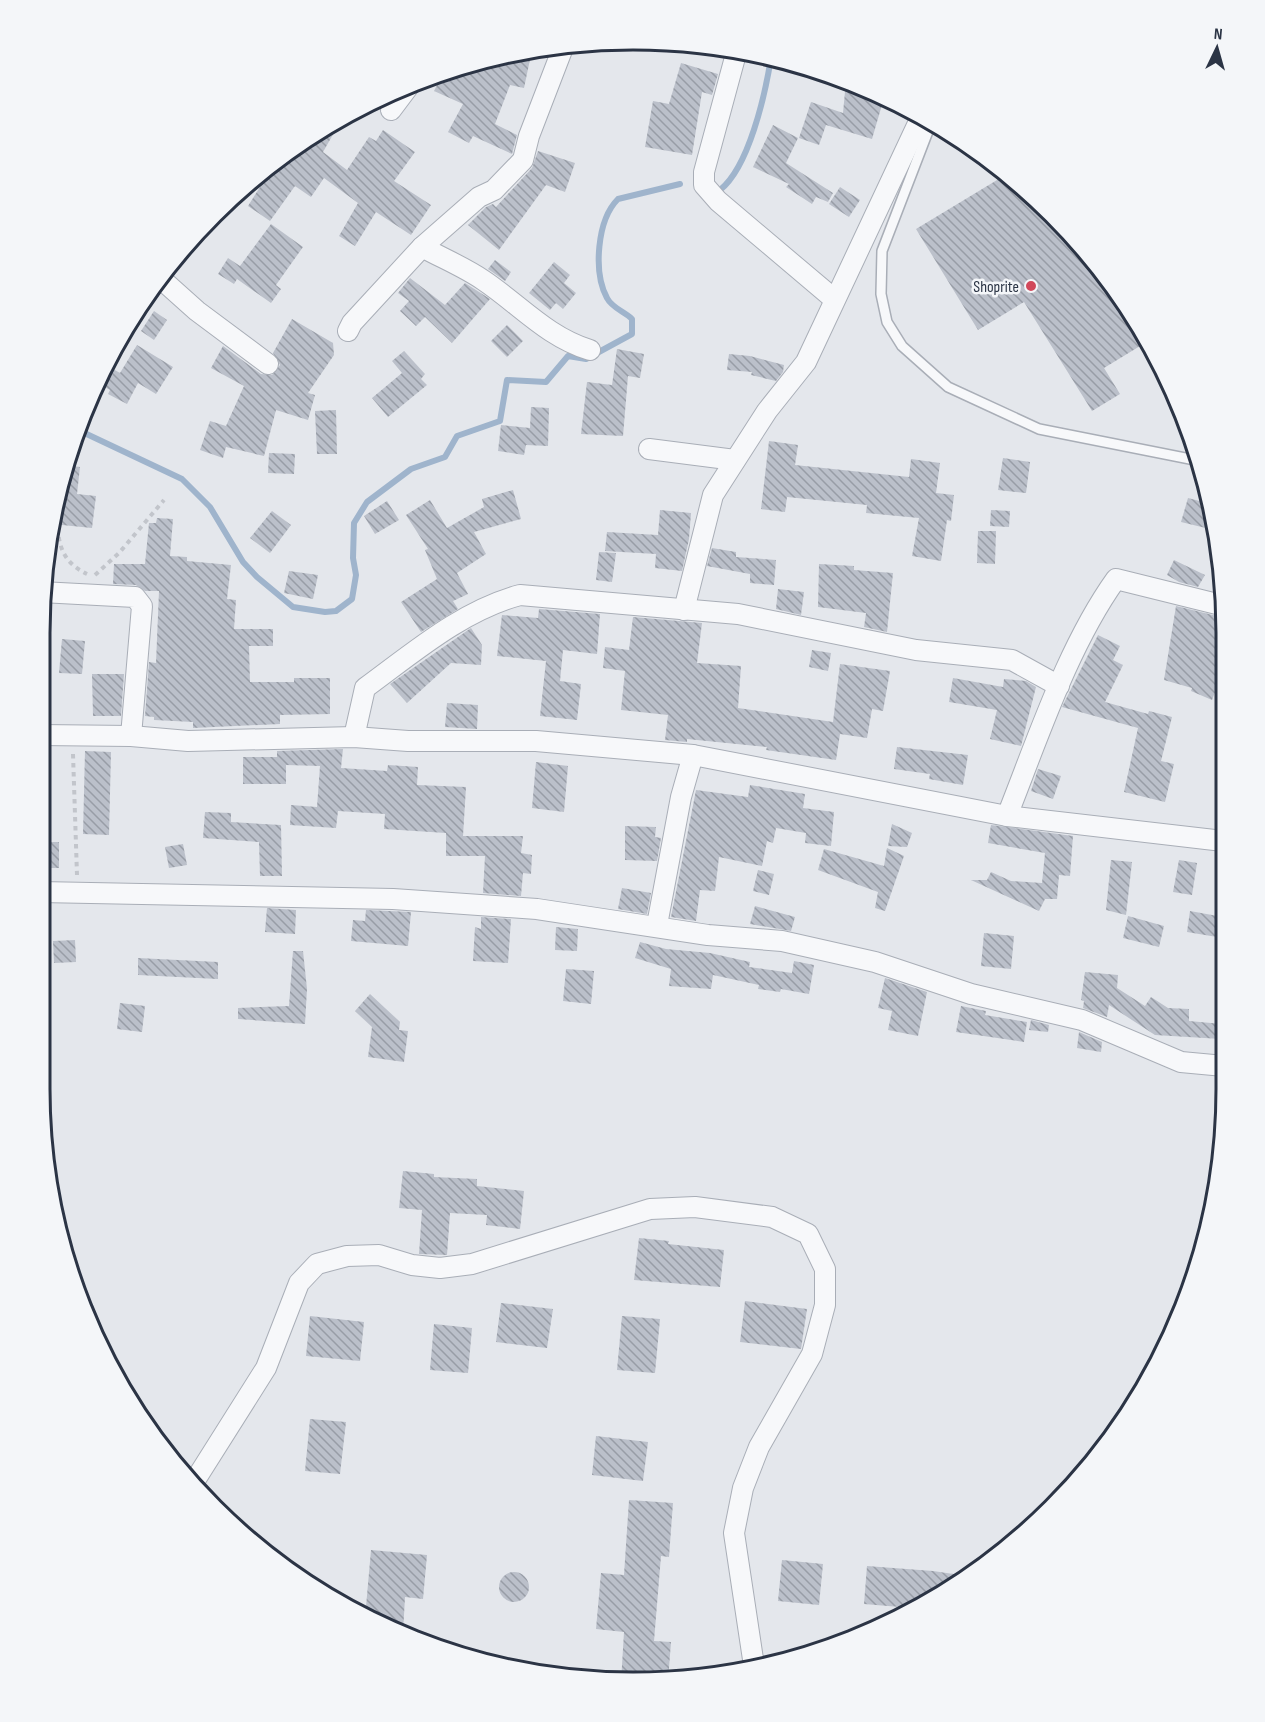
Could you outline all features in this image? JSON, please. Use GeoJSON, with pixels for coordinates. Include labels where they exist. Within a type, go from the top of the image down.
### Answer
{"type":"FeatureCollection","features":[{"type":"Feature","properties":{"kind":"street"},"geometry":{"type":"LineString","coordinates":[[348,331],[351,323],[422,247],[479,197],[494,190],[523,160],[529,136],[561,54]]}},
{"type":"Feature","properties":{"kind":"street"},"geometry":{"type":"LineString","coordinates":[[735,59],[704,172],[705,185],[718,201],[834,299]]}},
{"type":"Feature","properties":{"kind":"street"},"geometry":{"type":"LineString","coordinates":[[391,110],[399,99]]}},
{"type":"Feature","properties":{"kind":"street"},"geometry":{"type":"LineString","coordinates":[[684,610],[713,495],[767,411],[806,362],[917,125]]}},
{"type":"Feature","properties":{"kind":"street"},"geometry":{"type":"LineString","coordinates":[[422,247],[482,279],[543,328],[573,345],[590,350]]}},
{"type":"Feature","properties":{"kind":"street"},"geometry":{"type":"LineString","coordinates":[[166,283],[197,310],[268,364]]}},
{"type":"Feature","properties":{"kind":"street"},"geometry":{"type":"LineString","coordinates":[[649,449],[735,460]]}},
{"type":"Feature","properties":{"kind":"street"},"geometry":{"type":"LineString","coordinates":[[1007,816],[1059,686],[1102,599],[1116,579],[1214,603]]}},
{"type":"Feature","properties":{"kind":"street"},"geometry":{"type":"LineString","coordinates":[[51,592],[135,597],[142,606],[131,736]]}},
{"type":"Feature","properties":{"kind":"street"},"geometry":{"type":"LineString","coordinates":[[354,737],[365,688],[435,636],[496,601],[520,595],[738,614],[916,650],[1012,660],[1059,686]]}},
{"type":"Feature","properties":{"kind":"street"},"geometry":{"type":"LineString","coordinates":[[50,735],[131,736],[188,741],[354,737],[536,741],[693,755],[1007,816],[1216,840]]}},
{"type":"Feature","properties":{"kind":"street"},"geometry":{"type":"LineString","coordinates":[[657,925],[681,797],[693,755]]}},
{"type":"Feature","properties":{"kind":"street"},"geometry":{"type":"LineString","coordinates":[[50,892],[393,899],[537,909],[708,934],[782,941],[874,962],[971,994],[1082,1020],[1181,1062],[1216,1065]]}},
{"type":"Feature","properties":{"kind":"street"},"geometry":{"type":"LineString","coordinates":[[197,1477],[266,1368],[298,1284],[317,1264],[347,1256],[378,1255],[412,1265],[440,1268],[472,1264],[650,1209],[695,1207],[772,1217],[808,1234],[825,1269],[825,1305],[812,1353],[759,1447],[743,1488],[734,1533],[753,1659]]}},
{"type":"Feature","properties":{"kind":"lane"},"geometry":{"type":"LineString","coordinates":[[928,131],[882,251],[881,294],[887,322],[902,346],[948,387],[1039,429],[1189,459]]}},
{"type":"Feature","properties":{"kind":"path"},"geometry":{"type":"LineString","coordinates":[[65,593],[93,577],[119,553],[164,500]]}},
{"type":"Feature","properties":{"kind":"path"},"geometry":{"type":"LineString","coordinates":[[60,526],[62,554],[74,568],[93,577]]}},
{"type":"Feature","properties":{"kind":"path"},"geometry":{"type":"LineString","coordinates":[[73,735],[78,891]]}},
{"type":"Feature","properties":{"kind":"building"},"geometry":{"type":"Polygon","coordinates":[[[530,59],[524,88],[510,85],[495,124],[517,135],[512,154],[473,136],[469,143],[448,132],[463,104],[434,91],[438,83],[445,80],[530,59]]]}},
{"type":"Feature","properties":{"kind":"building"},"geometry":{"type":"Polygon","coordinates":[[[681,63],[718,74],[712,95],[702,92],[692,155],[645,147],[653,101],[669,104],[681,63]]]}},
{"type":"Feature","properties":{"kind":"building"},"geometry":{"type":"Polygon","coordinates":[[[845,90],[882,106],[872,139],[826,125],[819,145],[799,138],[811,102],[843,113],[845,90]]]}},
{"type":"Feature","properties":{"kind":"building"},"geometry":{"type":"Polygon","coordinates":[[[773,125],[798,138],[786,163],[833,193],[828,202],[816,197],[812,204],[786,187],[789,184],[753,167],[773,125]]]}},
{"type":"Feature","properties":{"kind":"building"},"geometry":{"type":"Polygon","coordinates":[[[383,130],[415,152],[394,181],[431,205],[411,235],[376,212],[355,246],[339,236],[358,203],[324,178],[311,197],[295,186],[270,221],[248,206],[263,182],[334,132],[323,152],[347,170],[369,137],[376,141],[383,130]]]}},
{"type":"Feature","properties":{"kind":"building"},"geometry":{"type":"Polygon","coordinates":[[[538,151],[575,163],[565,192],[546,185],[499,250],[468,225],[486,207],[493,204],[496,207],[532,168],[538,151]]]}},
{"type":"Feature","properties":{"kind":"building","name":"Shoprite"},"geometry":{"type":"Polygon","coordinates":[[[998,179],[1017,194],[1071,248],[1117,309],[1140,346],[1104,368],[1120,394],[1092,411],[1024,302],[978,330],[916,229],[998,179]]]}},
{"type":"Feature","properties":{"kind":"building"},"geometry":{"type":"Polygon","coordinates":[[[840,187],[860,200],[849,217],[829,204],[840,187]]]}},
{"type":"Feature","properties":{"kind":"building"},"geometry":{"type":"Polygon","coordinates":[[[271,224],[303,247],[276,285],[281,289],[271,303],[237,279],[234,284],[218,274],[228,258],[240,266],[271,224]]]}},
{"type":"Feature","properties":{"kind":"building"},"geometry":{"type":"Polygon","coordinates":[[[495,260],[511,272],[505,281],[488,269],[495,260]]]}},
{"type":"Feature","properties":{"kind":"building"},"geometry":{"type":"Polygon","coordinates":[[[554,262],[570,275],[564,283],[576,293],[563,309],[556,303],[550,310],[529,293],[554,262]]]}},
{"type":"Feature","properties":{"kind":"building"},"geometry":{"type":"Polygon","coordinates":[[[410,278],[445,305],[465,283],[490,299],[452,343],[425,317],[416,326],[400,311],[409,301],[398,293],[410,278]]]}},
{"type":"Feature","properties":{"kind":"building"},"geometry":{"type":"Polygon","coordinates":[[[154,311],[167,320],[154,340],[141,331],[154,311]]]}},
{"type":"Feature","properties":{"kind":"building"},"geometry":{"type":"Polygon","coordinates":[[[292,319],[333,343],[334,355],[308,393],[315,395],[308,420],[276,410],[264,456],[226,447],[223,458],[200,450],[210,421],[226,426],[244,386],[211,368],[223,346],[261,374],[272,375],[280,365],[273,353],[292,319]]]}},
{"type":"Feature","properties":{"kind":"building"},"geometry":{"type":"Polygon","coordinates":[[[507,325],[523,341],[507,357],[491,341],[507,325]]]}},
{"type":"Feature","properties":{"kind":"building"},"geometry":{"type":"Polygon","coordinates":[[[137,345],[173,367],[156,394],[138,383],[127,404],[108,394],[110,390],[104,387],[113,369],[120,373],[137,345]]]}},
{"type":"Feature","properties":{"kind":"building"},"geometry":{"type":"Polygon","coordinates":[[[617,349],[644,354],[640,378],[628,376],[623,436],[581,434],[587,382],[612,385],[617,349]]]}},
{"type":"Feature","properties":{"kind":"building"},"geometry":{"type":"Polygon","coordinates":[[[404,351],[425,374],[421,379],[427,385],[388,417],[372,398],[402,373],[392,361],[404,351]]]}},
{"type":"Feature","properties":{"kind":"building"},"geometry":{"type":"Polygon","coordinates":[[[729,354],[750,356],[784,365],[783,372],[776,381],[751,375],[752,372],[727,370],[729,354]]]}},
{"type":"Feature","properties":{"kind":"building"},"geometry":{"type":"Polygon","coordinates":[[[531,407],[549,408],[548,446],[526,445],[524,455],[498,451],[501,425],[530,428],[531,407]]]}},
{"type":"Feature","properties":{"kind":"building"},"geometry":{"type":"Polygon","coordinates":[[[336,410],[337,454],[317,454],[315,411],[336,410]]]}},
{"type":"Feature","properties":{"kind":"building"},"geometry":{"type":"Polygon","coordinates":[[[769,441],[798,445],[795,465],[909,477],[911,459],[940,463],[936,493],[954,495],[951,521],[947,520],[941,561],[912,556],[919,518],[866,513],[867,505],[787,497],[785,512],[761,509],[769,441]]]}},
{"type":"Feature","properties":{"kind":"building"},"geometry":{"type":"Polygon","coordinates":[[[269,453],[295,454],[294,474],[268,473],[269,453]]]}},
{"type":"Feature","properties":{"kind":"building"},"geometry":{"type":"Polygon","coordinates":[[[1003,458],[1030,462],[1026,493],[998,490],[1003,458]]]}},
{"type":"Feature","properties":{"kind":"building"},"geometry":{"type":"Polygon","coordinates":[[[74,466],[80,467],[77,494],[96,496],[92,528],[60,525],[74,466]]]}},
{"type":"Feature","properties":{"kind":"building"},"geometry":{"type":"Polygon","coordinates":[[[513,490],[521,519],[474,532],[486,554],[457,573],[468,594],[453,601],[458,609],[421,632],[401,602],[437,579],[425,550],[428,549],[406,515],[430,500],[447,528],[484,507],[482,499],[513,490]]]}},
{"type":"Feature","properties":{"kind":"building"},"geometry":{"type":"Polygon","coordinates":[[[1188,498],[1200,501],[1206,528],[1181,522],[1188,498]]]}},
{"type":"Feature","properties":{"kind":"building"},"geometry":{"type":"Polygon","coordinates":[[[387,501],[399,520],[375,534],[364,516],[387,501]]]}},
{"type":"Feature","properties":{"kind":"building"},"geometry":{"type":"Polygon","coordinates":[[[660,510],[691,513],[689,539],[682,571],[655,568],[656,554],[605,551],[607,532],[658,535],[660,510]]]}},
{"type":"Feature","properties":{"kind":"building"},"geometry":{"type":"Polygon","coordinates":[[[991,510],[1010,511],[1009,527],[990,526],[991,510]]]}},
{"type":"Feature","properties":{"kind":"building"},"geometry":{"type":"Polygon","coordinates":[[[272,511],[291,525],[270,553],[250,538],[272,511]]]}},
{"type":"Feature","properties":{"kind":"building"},"geometry":{"type":"Polygon","coordinates":[[[157,518],[173,519],[170,556],[187,557],[187,561],[231,565],[227,599],[236,600],[234,629],[273,629],[273,646],[249,646],[250,682],[294,682],[294,678],[330,678],[330,714],[280,715],[280,724],[193,728],[193,722],[154,720],[154,717],[145,716],[149,662],[156,663],[159,591],[145,591],[136,585],[113,584],[114,564],[145,564],[149,523],[156,523],[157,518]]]}},
{"type":"Feature","properties":{"kind":"building"},"geometry":{"type":"Polygon","coordinates":[[[978,531],[996,531],[995,564],[977,563],[978,531]]]}},
{"type":"Feature","properties":{"kind":"building"},"geometry":{"type":"Polygon","coordinates":[[[712,548],[736,552],[736,557],[776,560],[774,585],[750,583],[750,574],[707,566],[712,548]]]}},
{"type":"Feature","properties":{"kind":"building"},"geometry":{"type":"Polygon","coordinates":[[[599,552],[616,553],[612,582],[596,580],[599,552]]]}},
{"type":"Feature","properties":{"kind":"building"},"geometry":{"type":"Polygon","coordinates":[[[1174,560],[1205,575],[1198,587],[1179,582],[1167,575],[1174,560]]]}},
{"type":"Feature","properties":{"kind":"building"},"geometry":{"type":"Polygon","coordinates":[[[819,564],[854,566],[854,570],[893,573],[887,632],[864,627],[866,613],[818,607],[819,564]]]}},
{"type":"Feature","properties":{"kind":"building"},"geometry":{"type":"Polygon","coordinates":[[[289,571],[318,575],[313,599],[284,593],[289,571]]]}},
{"type":"Feature","properties":{"kind":"building"},"geometry":{"type":"Polygon","coordinates":[[[778,589],[804,592],[801,615],[776,609],[778,589]]]}},
{"type":"Feature","properties":{"kind":"building"},"geometry":{"type":"Polygon","coordinates":[[[1176,606],[1215,616],[1216,690],[1212,700],[1191,691],[1192,688],[1164,680],[1176,606]]]}},
{"type":"Feature","properties":{"kind":"building"},"geometry":{"type":"Polygon","coordinates":[[[539,609],[600,614],[597,654],[563,650],[560,681],[581,684],[577,720],[540,716],[546,661],[497,656],[502,615],[538,618],[539,609]]]}},
{"type":"Feature","properties":{"kind":"building"},"geometry":{"type":"Polygon","coordinates":[[[633,617],[702,623],[697,663],[741,666],[738,708],[833,722],[840,664],[890,671],[883,711],[872,709],[867,738],[840,734],[836,760],[766,750],[767,747],[687,739],[687,742],[665,740],[668,715],[621,710],[625,671],[603,668],[605,647],[629,650],[633,617]]]}},
{"type":"Feature","properties":{"kind":"building"},"geometry":{"type":"Polygon","coordinates":[[[471,628],[482,645],[481,665],[451,663],[407,703],[390,684],[471,628]]]}},
{"type":"Feature","properties":{"kind":"building"},"geometry":{"type":"Polygon","coordinates":[[[1098,635],[1120,646],[1113,660],[1123,665],[1105,702],[1148,714],[1149,711],[1172,717],[1161,761],[1174,764],[1165,802],[1124,792],[1138,728],[1062,707],[1098,635]]]}},
{"type":"Feature","properties":{"kind":"building"},"geometry":{"type":"Polygon","coordinates":[[[62,639],[85,641],[82,674],[59,673],[62,639]]]}},
{"type":"Feature","properties":{"kind":"building"},"geometry":{"type":"Polygon","coordinates":[[[812,650],[831,653],[828,671],[809,667],[812,650]]]}},
{"type":"Feature","properties":{"kind":"building"},"geometry":{"type":"Polygon","coordinates":[[[92,674],[124,674],[121,716],[93,716],[92,674]]]}},
{"type":"Feature","properties":{"kind":"building"},"geometry":{"type":"Polygon","coordinates":[[[953,678],[1003,687],[1004,679],[1026,681],[1036,687],[1021,746],[990,739],[997,710],[949,702],[953,678]]]}},
{"type":"Feature","properties":{"kind":"building"},"geometry":{"type":"Polygon","coordinates":[[[447,703],[478,705],[477,729],[445,727],[447,703]]]}},
{"type":"Feature","properties":{"kind":"building"},"geometry":{"type":"Polygon","coordinates":[[[897,747],[968,755],[963,785],[929,779],[930,774],[894,769],[897,747]]]}},
{"type":"Feature","properties":{"kind":"building"},"geometry":{"type":"Polygon","coordinates":[[[343,749],[341,768],[387,771],[388,765],[418,767],[417,785],[466,787],[463,836],[523,836],[521,853],[532,855],[531,874],[523,873],[521,896],[483,893],[485,856],[446,856],[446,833],[384,829],[385,814],[338,811],[336,828],[290,825],[291,805],[317,807],[320,766],[286,765],[286,784],[243,784],[243,757],[277,757],[277,751],[343,749]]]}},
{"type":"Feature","properties":{"kind":"building"},"geometry":{"type":"Polygon","coordinates":[[[85,751],[111,752],[109,835],[83,834],[85,751]]]}},
{"type":"Feature","properties":{"kind":"building"},"geometry":{"type":"Polygon","coordinates":[[[536,762],[568,766],[564,812],[532,808],[536,762]]]}},
{"type":"Feature","properties":{"kind":"building"},"geometry":{"type":"Polygon","coordinates":[[[1038,769],[1061,776],[1053,799],[1031,791],[1038,769]]]}},
{"type":"Feature","properties":{"kind":"building"},"geometry":{"type":"Polygon","coordinates":[[[750,785],[805,794],[803,808],[834,812],[831,846],[805,843],[806,833],[776,828],[773,843],[767,841],[762,866],[719,857],[715,891],[700,890],[696,921],[671,917],[696,790],[748,797],[750,785]]]}},
{"type":"Feature","properties":{"kind":"building"},"geometry":{"type":"Polygon","coordinates":[[[205,812],[231,813],[231,822],[281,825],[282,876],[260,876],[259,842],[203,838],[205,812]]]}},
{"type":"Feature","properties":{"kind":"building"},"geometry":{"type":"Polygon","coordinates":[[[892,824],[912,833],[907,847],[888,846],[892,824]]]}},
{"type":"Feature","properties":{"kind":"building"},"geometry":{"type":"Polygon","coordinates":[[[991,825],[1073,836],[1070,876],[1059,875],[1057,899],[1045,899],[1039,911],[971,880],[987,880],[991,872],[1011,881],[1042,883],[1045,853],[988,843],[991,825]]]}},
{"type":"Feature","properties":{"kind":"building"},"geometry":{"type":"Polygon","coordinates":[[[625,826],[656,827],[655,837],[661,838],[657,861],[625,860],[625,826]]]}},
{"type":"Feature","properties":{"kind":"building"},"geometry":{"type":"Polygon","coordinates":[[[50,842],[59,842],[59,868],[50,868],[50,842]]]}},
{"type":"Feature","properties":{"kind":"building"},"geometry":{"type":"Polygon","coordinates":[[[183,844],[187,865],[169,868],[165,847],[183,844]]]}},
{"type":"Feature","properties":{"kind":"building"},"geometry":{"type":"Polygon","coordinates":[[[887,848],[904,856],[885,911],[875,908],[878,892],[818,870],[824,849],[884,866],[887,848]]]}},
{"type":"Feature","properties":{"kind":"building"},"geometry":{"type":"Polygon","coordinates":[[[1111,860],[1132,862],[1126,915],[1106,910],[1111,860]]]}},
{"type":"Feature","properties":{"kind":"building"},"geometry":{"type":"Polygon","coordinates":[[[1179,860],[1197,863],[1192,895],[1173,892],[1179,860]]]}},
{"type":"Feature","properties":{"kind":"building"},"geometry":{"type":"Polygon","coordinates":[[[758,870],[774,874],[769,895],[753,891],[758,870]]]}},
{"type":"Feature","properties":{"kind":"building"},"geometry":{"type":"Polygon","coordinates":[[[622,888],[651,893],[647,914],[618,909],[622,888]]]}},
{"type":"Feature","properties":{"kind":"building"},"geometry":{"type":"Polygon","coordinates":[[[755,906],[795,917],[791,931],[750,924],[755,906]]]}},
{"type":"Feature","properties":{"kind":"building"},"geometry":{"type":"Polygon","coordinates":[[[267,908],[296,910],[295,934],[265,932],[267,908]]]}},
{"type":"Feature","properties":{"kind":"building"},"geometry":{"type":"Polygon","coordinates":[[[366,910],[411,912],[408,946],[351,941],[353,920],[365,921],[366,910]]]}},
{"type":"Feature","properties":{"kind":"building"},"geometry":{"type":"Polygon","coordinates":[[[1190,911],[1216,916],[1216,937],[1187,932],[1190,911]]]}},
{"type":"Feature","properties":{"kind":"building"},"geometry":{"type":"Polygon","coordinates":[[[1128,916],[1164,926],[1159,947],[1123,938],[1128,916]]]}},
{"type":"Feature","properties":{"kind":"building"},"geometry":{"type":"Polygon","coordinates":[[[481,917],[511,919],[508,963],[473,961],[475,927],[481,929],[481,917]]]}},
{"type":"Feature","properties":{"kind":"building"},"geometry":{"type":"Polygon","coordinates":[[[556,927],[578,929],[577,951],[555,950],[556,927]]]}},
{"type":"Feature","properties":{"kind":"building"},"geometry":{"type":"Polygon","coordinates":[[[984,933],[1014,936],[1011,969],[981,966],[984,933]]]}},
{"type":"Feature","properties":{"kind":"building"},"geometry":{"type":"Polygon","coordinates":[[[75,940],[76,962],[54,963],[53,941],[75,940]]]}},
{"type":"Feature","properties":{"kind":"building"},"geometry":{"type":"Polygon","coordinates":[[[640,942],[666,949],[710,953],[750,962],[749,967],[792,973],[794,961],[814,965],[809,994],[781,989],[780,992],[758,989],[759,985],[713,975],[711,989],[669,986],[671,969],[635,958],[640,942]]]}},
{"type":"Feature","properties":{"kind":"building"},"geometry":{"type":"Polygon","coordinates":[[[293,951],[303,951],[307,989],[305,1024],[238,1019],[238,1008],[289,1006],[293,951]]]}},
{"type":"Feature","properties":{"kind":"building"},"geometry":{"type":"Polygon","coordinates":[[[138,958],[218,962],[218,979],[138,975],[138,958]]]}},
{"type":"Feature","properties":{"kind":"building"},"geometry":{"type":"Polygon","coordinates":[[[566,969],[594,971],[591,1004],[563,1001],[566,969]]]}},
{"type":"Feature","properties":{"kind":"building"},"geometry":{"type":"Polygon","coordinates":[[[1085,972],[1118,975],[1117,988],[1145,1006],[1151,997],[1168,1008],[1189,1009],[1189,1021],[1216,1023],[1216,1039],[1155,1035],[1109,1005],[1107,1017],[1083,1008],[1084,1001],[1081,1000],[1085,972]]]}},
{"type":"Feature","properties":{"kind":"building"},"geometry":{"type":"Polygon","coordinates":[[[885,978],[927,992],[918,1036],[888,1030],[892,1011],[878,1008],[885,978]]]}},
{"type":"Feature","properties":{"kind":"building"},"geometry":{"type":"Polygon","coordinates":[[[370,994],[400,1022],[399,1030],[408,1031],[404,1062],[368,1057],[372,1027],[355,1011],[370,994]]]}},
{"type":"Feature","properties":{"kind":"building"},"geometry":{"type":"Polygon","coordinates":[[[120,1003],[145,1006],[142,1032],[117,1029],[120,1003]]]}},
{"type":"Feature","properties":{"kind":"building"},"geometry":{"type":"Polygon","coordinates":[[[961,1006],[986,1011],[985,1015],[1027,1022],[1024,1042],[956,1032],[961,1006]]]}},
{"type":"Feature","properties":{"kind":"building"},"geometry":{"type":"Polygon","coordinates":[[[1031,1020],[1049,1025],[1048,1032],[1029,1030],[1031,1020]]]}},
{"type":"Feature","properties":{"kind":"building"},"geometry":{"type":"Polygon","coordinates":[[[1079,1032],[1102,1042],[1101,1052],[1077,1048],[1079,1032]]]}},
{"type":"Feature","properties":{"kind":"building"},"geometry":{"type":"Polygon","coordinates":[[[403,1171],[434,1174],[434,1177],[477,1179],[477,1186],[524,1191],[520,1229],[486,1225],[487,1215],[450,1213],[447,1255],[419,1254],[422,1210],[399,1208],[403,1171]]]}},
{"type":"Feature","properties":{"kind":"building"},"geometry":{"type":"Polygon","coordinates":[[[639,1238],[669,1241],[668,1244],[724,1250],[720,1287],[634,1280],[639,1238]]]}},
{"type":"Feature","properties":{"kind":"building"},"geometry":{"type":"Polygon","coordinates":[[[745,1301],[807,1309],[801,1349],[740,1342],[745,1301]]]}},
{"type":"Feature","properties":{"kind":"building"},"geometry":{"type":"Polygon","coordinates":[[[501,1303],[553,1309],[547,1348],[496,1342],[501,1303]]]}},
{"type":"Feature","properties":{"kind":"building"},"geometry":{"type":"Polygon","coordinates":[[[310,1316],[364,1322],[360,1361],[306,1356],[310,1316]]]}},
{"type":"Feature","properties":{"kind":"building"},"geometry":{"type":"Polygon","coordinates":[[[622,1316],[660,1319],[655,1373],[617,1370],[622,1316]]]}},
{"type":"Feature","properties":{"kind":"building"},"geometry":{"type":"Polygon","coordinates":[[[434,1324],[472,1328],[468,1373],[430,1370],[434,1324]]]}},
{"type":"Feature","properties":{"kind":"building"},"geometry":{"type":"Polygon","coordinates":[[[310,1419],[346,1422],[340,1474],[305,1471],[310,1419]]]}},
{"type":"Feature","properties":{"kind":"building"},"geometry":{"type":"Polygon","coordinates":[[[596,1436],[648,1442],[643,1481],[592,1475],[596,1436]]]}},
{"type":"Feature","properties":{"kind":"building"},"geometry":{"type":"Polygon","coordinates":[[[629,1500],[673,1503],[669,1557],[661,1556],[654,1641],[671,1642],[669,1671],[622,1672],[624,1632],[596,1629],[601,1573],[624,1575],[629,1500]]]}},
{"type":"Feature","properties":{"kind":"building"},"geometry":{"type":"Polygon","coordinates":[[[371,1550],[427,1555],[423,1599],[405,1597],[403,1625],[366,1607],[371,1550]]]}},
{"type":"Feature","properties":{"kind":"building"},"geometry":{"type":"Polygon","coordinates":[[[782,1560],[823,1564],[819,1605],[778,1601],[782,1560]]]}},
{"type":"Feature","properties":{"kind":"building"},"geometry":{"type":"Polygon","coordinates":[[[867,1566],[956,1574],[900,1607],[864,1604],[867,1566]]]}},
{"type":"Feature","properties":{"kind":"building"},"geometry":{"type":"Polygon","coordinates":[[[514,1572],[525,1576],[529,1587],[525,1598],[514,1602],[503,1598],[499,1587],[503,1576],[514,1572]]]}},
{"type":"Feature","properties":{"kind":"waterway"},"geometry":{"type":"LineString","coordinates":[[720,190],[730,179],[747,148],[760,110],[770,66]]}},
{"type":"Feature","properties":{"kind":"waterway"},"geometry":{"type":"LineString","coordinates":[[85,433],[182,479],[210,507],[243,562],[293,607],[325,612],[336,611],[352,599],[356,575],[353,558],[354,523],[367,502],[411,469],[445,457],[457,436],[500,421],[507,380],[546,382],[568,356],[586,359],[632,334],[632,319],[609,301],[600,275],[599,247],[605,220],[618,199],[680,184]]}},
{"type":"Feature","properties":{"kind":"place","name":"Shoprite"},"geometry":{"type":"Point","coordinates":[1031,286]}}]}
